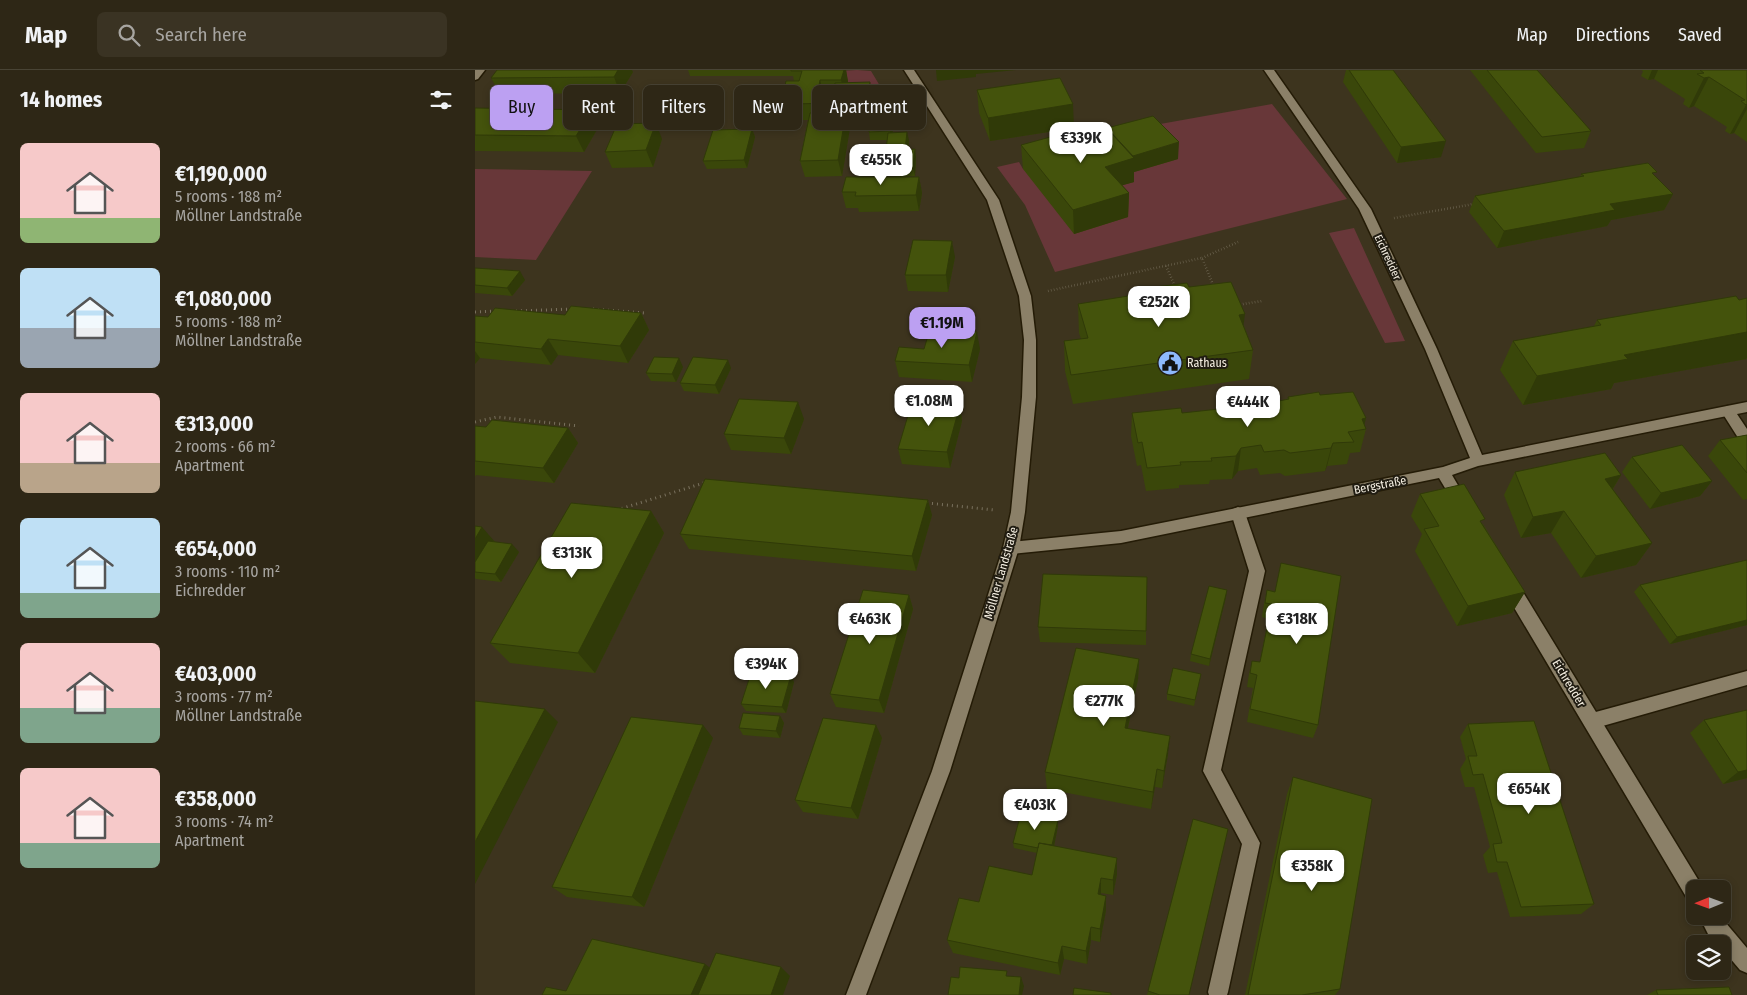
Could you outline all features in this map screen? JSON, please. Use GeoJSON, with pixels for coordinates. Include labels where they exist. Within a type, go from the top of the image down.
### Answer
{"type":"FeatureCollection","features":[{"type":"Feature","properties":{"kind":"street"},"geometry":{"type":"LineString","coordinates":[[475,77],[481,70]]}},
{"type":"Feature","properties":{"kind":"street","name":"Möllner Landstraße"},"geometry":{"type":"LineString","coordinates":[[856,995],[941,771],[1011,548],[1018,512],[1029,397],[1030,340],[1025,296],[993,200],[909,70]]}},
{"type":"Feature","properties":{"kind":"street","name":"Eichredder"},"geometry":{"type":"LineString","coordinates":[[1269,70],[1372,222],[1431,348],[1479,461]]}},
{"type":"Feature","properties":{"kind":"street","name":"Bergstraße"},"geometry":{"type":"LineString","coordinates":[[1011,548],[1121,537],[1443,472],[1479,461],[1747,407]]}},
{"type":"Feature","properties":{"kind":"street"},"geometry":{"type":"LineString","coordinates":[[1728,411],[1747,440]]}},
{"type":"Feature","properties":{"kind":"street"},"geometry":{"type":"LineString","coordinates":[[1443,472],[1473,522]]}},
{"type":"Feature","properties":{"kind":"street"},"geometry":{"type":"LineString","coordinates":[[1218,992],[1251,843],[1212,771],[1257,570],[1238,513]]}},
{"type":"Feature","properties":{"kind":"street","name":"Eichredder"},"geometry":{"type":"LineString","coordinates":[[1502,572],[1687,880]]}},
{"type":"Feature","properties":{"kind":"street"},"geometry":{"type":"LineString","coordinates":[[1592,722],[1747,678]]}},
{"type":"Feature","properties":{"kind":"street"},"geometry":{"type":"LineString","coordinates":[[1714,925],[1747,963]]}},
{"type":"Feature","properties":{"kind":"path"},"geometry":{"type":"LineString","coordinates":[[1372,222],[1478,203]]}},
{"type":"Feature","properties":{"kind":"path"},"geometry":{"type":"LineString","coordinates":[[1025,296],[1202,258],[1238,242]]}},
{"type":"Feature","properties":{"kind":"path"},"geometry":{"type":"LineString","coordinates":[[1202,258],[1216,291]]}},
{"type":"Feature","properties":{"kind":"path"},"geometry":{"type":"LineString","coordinates":[[1167,266],[1176,289]]}},
{"type":"Feature","properties":{"kind":"path"},"geometry":{"type":"LineString","coordinates":[[1230,306],[1262,300]]}},
{"type":"Feature","properties":{"kind":"path"},"geometry":{"type":"LineString","coordinates":[[512,311],[577,309]]}},
{"type":"Feature","properties":{"kind":"path"},"geometry":{"type":"LineString","coordinates":[[586,309],[645,313]]}},
{"type":"Feature","properties":{"kind":"path"},"geometry":{"type":"LineString","coordinates":[[475,312],[503,311]]}},
{"type":"Feature","properties":{"kind":"path"},"geometry":{"type":"LineString","coordinates":[[475,422],[497,417],[579,426]]}},
{"type":"Feature","properties":{"kind":"path"},"geometry":{"type":"LineString","coordinates":[[609,512],[710,481]]}},
{"type":"Feature","properties":{"kind":"path"},"geometry":{"type":"LineString","coordinates":[[919,502],[1018,512]]}},
{"type":"Feature","properties":{"kind":"shaded area"},"geometry":{"type":"Polygon","coordinates":[[[840,71],[871,71],[879,85],[843,85],[840,71]]]}},
{"type":"Feature","properties":{"kind":"shaded area"},"geometry":{"type":"Polygon","coordinates":[[[1272,104],[1347,199],[1055,272],[1025,205],[997,167],[1019,162],[1023,169],[1106,190],[1127,174],[1149,126],[1272,104]]]}},
{"type":"Feature","properties":{"kind":"shaded area"},"geometry":{"type":"Polygon","coordinates":[[[475,169],[592,171],[536,260],[475,257],[475,169]]]}},
{"type":"Feature","properties":{"kind":"shaded area"},"geometry":{"type":"Polygon","coordinates":[[[1354,228],[1405,341],[1385,343],[1329,233],[1354,228]]]}},
{"type":"Feature","properties":{"kind":"building"},"geometry":{"type":"Polygon","coordinates":[[[497,70],[618,70],[614,77],[491,78],[497,70]]]}},
{"type":"Feature","properties":{"kind":"building"},"geometry":{"type":"Polygon","coordinates":[[[844,70],[841,80],[820,80],[819,85],[812,85],[812,104],[802,104],[802,85],[785,85],[786,81],[799,81],[802,71],[791,71],[844,70]]]}},
{"type":"Feature","properties":{"kind":"building"},"geometry":{"type":"Polygon","coordinates":[[[1349,70],[1393,70],[1446,141],[1401,147],[1349,70]]]}},
{"type":"Feature","properties":{"kind":"building"},"geometry":{"type":"Polygon","coordinates":[[[1487,70],[1537,70],[1591,131],[1542,137],[1487,70]]]}},
{"type":"Feature","properties":{"kind":"building"},"geometry":{"type":"Polygon","coordinates":[[[1700,70],[1747,70],[1747,104],[1741,101],[1745,100],[1709,77],[1704,78],[1697,74],[1704,73],[1700,70]]]}},
{"type":"Feature","properties":{"kind":"building"},"geometry":{"type":"Polygon","coordinates":[[[1060,78],[1073,104],[988,118],[977,90],[1060,78]]]}},
{"type":"Feature","properties":{"kind":"building"},"geometry":{"type":"Polygon","coordinates":[[[870,82],[870,85],[835,85],[835,83],[870,82]]]}},
{"type":"Feature","properties":{"kind":"building"},"geometry":{"type":"Polygon","coordinates":[[[475,108],[490,108],[490,130],[553,130],[553,109],[563,110],[563,130],[580,130],[576,136],[475,135],[475,108]]]}},
{"type":"Feature","properties":{"kind":"building"},"geometry":{"type":"Polygon","coordinates":[[[810,113],[812,113],[812,130],[843,130],[838,160],[800,161],[810,113]]]}},
{"type":"Feature","properties":{"kind":"building"},"geometry":{"type":"Polygon","coordinates":[[[1153,116],[1179,142],[1133,156],[1107,128],[1153,116]]]}},
{"type":"Feature","properties":{"kind":"building"},"geometry":{"type":"Polygon","coordinates":[[[643,123],[643,130],[653,130],[646,150],[605,152],[614,130],[633,130],[633,124],[643,123]]]}},
{"type":"Feature","properties":{"kind":"building"},"geometry":{"type":"Polygon","coordinates":[[[1102,123],[1134,158],[1105,167],[1129,193],[1073,210],[1021,145],[1102,123]]]}},
{"type":"Feature","properties":{"kind":"building"},"geometry":{"type":"Polygon","coordinates":[[[713,130],[752,130],[744,160],[703,161],[713,130]]]}},
{"type":"Feature","properties":{"kind":"building"},"geometry":{"type":"Polygon","coordinates":[[[869,130],[890,130],[890,131],[869,132],[869,130]]]}},
{"type":"Feature","properties":{"kind":"building"},"geometry":{"type":"Polygon","coordinates":[[[907,132],[905,150],[915,149],[913,168],[895,168],[896,150],[886,150],[888,133],[907,132]]]}},
{"type":"Feature","properties":{"kind":"building"},"geometry":{"type":"Polygon","coordinates":[[[1648,163],[1657,172],[1652,173],[1673,194],[1610,204],[1615,210],[1504,231],[1475,196],[1584,176],[1581,174],[1648,163]]]}},
{"type":"Feature","properties":{"kind":"building"},"geometry":{"type":"Polygon","coordinates":[[[846,177],[919,177],[916,195],[855,196],[856,192],[842,192],[846,177]]]}},
{"type":"Feature","properties":{"kind":"building"},"geometry":{"type":"Polygon","coordinates":[[[913,240],[952,241],[946,275],[905,275],[913,240]]]}},
{"type":"Feature","properties":{"kind":"building"},"geometry":{"type":"Polygon","coordinates":[[[475,268],[520,271],[507,288],[475,285],[475,268]]]}},
{"type":"Feature","properties":{"kind":"building"},"geometry":{"type":"Polygon","coordinates":[[[1231,282],[1245,314],[1239,315],[1253,350],[1071,375],[1064,341],[1088,338],[1078,304],[1141,294],[1139,289],[1187,283],[1189,287],[1231,282]]]}},
{"type":"Feature","properties":{"kind":"building"},"geometry":{"type":"Polygon","coordinates":[[[1736,296],[1739,300],[1747,298],[1747,332],[1624,355],[1628,359],[1537,376],[1513,341],[1601,325],[1597,320],[1736,296]]]}},
{"type":"Feature","properties":{"kind":"building"},"geometry":{"type":"Polygon","coordinates":[[[571,306],[641,313],[620,346],[548,339],[541,349],[475,342],[475,316],[488,317],[495,308],[565,315],[571,306]]]}},
{"type":"Feature","properties":{"kind":"building"},"geometry":{"type":"Polygon","coordinates":[[[930,329],[977,332],[969,365],[895,361],[899,347],[924,349],[930,329]]]}},
{"type":"Feature","properties":{"kind":"building"},"geometry":{"type":"Polygon","coordinates":[[[654,357],[679,358],[672,374],[646,373],[654,357]]]}},
{"type":"Feature","properties":{"kind":"building"},"geometry":{"type":"Polygon","coordinates":[[[693,357],[728,360],[715,385],[680,383],[693,357]]]}},
{"type":"Feature","properties":{"kind":"building"},"geometry":{"type":"Polygon","coordinates":[[[1319,392],[1320,395],[1353,392],[1366,418],[1362,419],[1366,429],[1348,432],[1354,442],[1333,443],[1331,448],[1290,453],[1284,450],[1264,452],[1261,445],[1241,448],[1236,456],[1211,458],[1212,461],[1180,462],[1181,465],[1147,468],[1142,442],[1138,443],[1132,413],[1181,408],[1182,413],[1247,406],[1245,402],[1277,398],[1279,401],[1289,399],[1288,397],[1319,392]]]}},
{"type":"Feature","properties":{"kind":"building"},"geometry":{"type":"Polygon","coordinates":[[[739,399],[798,402],[784,438],[724,434],[739,399]]]}},
{"type":"Feature","properties":{"kind":"building"},"geometry":{"type":"Polygon","coordinates":[[[912,402],[960,405],[947,452],[898,449],[912,402]]]}},
{"type":"Feature","properties":{"kind":"building"},"geometry":{"type":"Polygon","coordinates":[[[492,420],[568,428],[543,468],[475,461],[475,426],[486,427],[492,420]]]}},
{"type":"Feature","properties":{"kind":"building"},"geometry":{"type":"Polygon","coordinates":[[[1747,435],[1747,473],[1720,440],[1747,435]]]}},
{"type":"Feature","properties":{"kind":"building"},"geometry":{"type":"Polygon","coordinates":[[[1682,445],[1712,481],[1661,493],[1632,457],[1682,445]]]}},
{"type":"Feature","properties":{"kind":"building"},"geometry":{"type":"Polygon","coordinates":[[[1605,453],[1621,475],[1605,479],[1652,543],[1596,556],[1564,511],[1533,517],[1515,472],[1605,453]]]}},
{"type":"Feature","properties":{"kind":"building"},"geometry":{"type":"Polygon","coordinates":[[[705,479],[928,500],[912,556],[680,534],[705,479]]]}},
{"type":"Feature","properties":{"kind":"building"},"geometry":{"type":"Polygon","coordinates":[[[1464,484],[1485,519],[1480,521],[1525,592],[1468,606],[1424,529],[1439,526],[1420,494],[1464,484]]]}},
{"type":"Feature","properties":{"kind":"building"},"geometry":{"type":"Polygon","coordinates":[[[571,503],[651,511],[578,653],[490,643],[571,503]]]}},
{"type":"Feature","properties":{"kind":"building"},"geometry":{"type":"Polygon","coordinates":[[[475,526],[482,527],[475,539],[475,526]]]}},
{"type":"Feature","properties":{"kind":"building"},"geometry":{"type":"Polygon","coordinates":[[[488,541],[512,544],[495,574],[475,572],[475,562],[488,541]]]}},
{"type":"Feature","properties":{"kind":"building"},"geometry":{"type":"Polygon","coordinates":[[[1747,560],[1747,620],[1677,637],[1640,585],[1747,560]]]}},
{"type":"Feature","properties":{"kind":"building"},"geometry":{"type":"Polygon","coordinates":[[[1281,563],[1341,576],[1318,725],[1250,709],[1257,675],[1250,673],[1252,661],[1260,662],[1272,604],[1265,603],[1267,590],[1275,592],[1281,563]]]}},
{"type":"Feature","properties":{"kind":"building"},"geometry":{"type":"Polygon","coordinates":[[[1043,574],[1147,577],[1146,631],[1038,627],[1043,574]]]}},
{"type":"Feature","properties":{"kind":"building"},"geometry":{"type":"Polygon","coordinates":[[[1209,586],[1227,590],[1210,659],[1191,654],[1209,586]]]}},
{"type":"Feature","properties":{"kind":"building"},"geometry":{"type":"Polygon","coordinates":[[[863,590],[909,595],[879,700],[830,694],[863,590]]]}},
{"type":"Feature","properties":{"kind":"building"},"geometry":{"type":"Polygon","coordinates":[[[1076,648],[1139,659],[1125,728],[1170,736],[1164,771],[1157,769],[1153,792],[1045,772],[1076,648]]]}},
{"type":"Feature","properties":{"kind":"building"},"geometry":{"type":"Polygon","coordinates":[[[1173,668],[1201,674],[1195,700],[1167,694],[1173,668]]]}},
{"type":"Feature","properties":{"kind":"building"},"geometry":{"type":"Polygon","coordinates":[[[751,673],[791,675],[782,707],[741,704],[751,673]]]}},
{"type":"Feature","properties":{"kind":"building"},"geometry":{"type":"Polygon","coordinates":[[[475,701],[545,709],[475,842],[475,701]]]}},
{"type":"Feature","properties":{"kind":"building"},"geometry":{"type":"Polygon","coordinates":[[[1747,710],[1747,770],[1738,772],[1704,720],[1747,710]]]}},
{"type":"Feature","properties":{"kind":"building"},"geometry":{"type":"Polygon","coordinates":[[[743,713],[780,716],[776,731],[739,728],[743,713]]]}},
{"type":"Feature","properties":{"kind":"building"},"geometry":{"type":"Polygon","coordinates":[[[631,717],[703,725],[632,897],[552,887],[631,717]]]}},
{"type":"Feature","properties":{"kind":"building"},"geometry":{"type":"Polygon","coordinates":[[[823,718],[876,725],[851,808],[795,800],[823,718]]]}},
{"type":"Feature","properties":{"kind":"building"},"geometry":{"type":"Polygon","coordinates":[[[1534,721],[1594,904],[1521,907],[1507,862],[1497,862],[1493,844],[1502,843],[1483,774],[1473,775],[1468,756],[1477,756],[1468,724],[1534,721]]]}},
{"type":"Feature","properties":{"kind":"building"},"geometry":{"type":"Polygon","coordinates":[[[1293,777],[1372,799],[1340,989],[1302,995],[1248,995],[1293,777]]]}},
{"type":"Feature","properties":{"kind":"building"},"geometry":{"type":"Polygon","coordinates":[[[1021,813],[1058,820],[1052,845],[1039,843],[1038,848],[1013,843],[1021,813]]]}},
{"type":"Feature","properties":{"kind":"building"},"geometry":{"type":"Polygon","coordinates":[[[1193,819],[1228,829],[1189,995],[1160,995],[1148,991],[1193,819]]]}},
{"type":"Feature","properties":{"kind":"building"},"geometry":{"type":"Polygon","coordinates":[[[1039,843],[1117,858],[1113,880],[1101,878],[1098,894],[1106,896],[1100,929],[1091,927],[1086,951],[1062,946],[1058,963],[947,940],[959,898],[979,902],[989,866],[1032,875],[1039,843]]]}},
{"type":"Feature","properties":{"kind":"building"},"geometry":{"type":"Polygon","coordinates":[[[592,939],[705,964],[691,995],[542,995],[546,987],[566,991],[592,939]]]}},
{"type":"Feature","properties":{"kind":"building"},"geometry":{"type":"Polygon","coordinates":[[[716,953],[781,967],[771,995],[698,995],[716,953]]]}},
{"type":"Feature","properties":{"kind":"building"},"geometry":{"type":"Polygon","coordinates":[[[960,967],[1007,971],[1006,976],[1021,977],[1019,995],[948,995],[951,977],[959,978],[960,967]]]}},
{"type":"Feature","properties":{"kind":"building"},"geometry":{"type":"Polygon","coordinates":[[[1729,987],[1732,995],[1658,995],[1656,990],[1729,987]]]}},
{"type":"Feature","properties":{"kind":"building"},"geometry":{"type":"Polygon","coordinates":[[[1074,988],[1111,993],[1111,995],[1073,995],[1074,988]]]}},
{"type":"Feature","properties":{"kind":"place","name":"Rathaus"},"geometry":{"type":"Point","coordinates":[1170,363]}}]}
